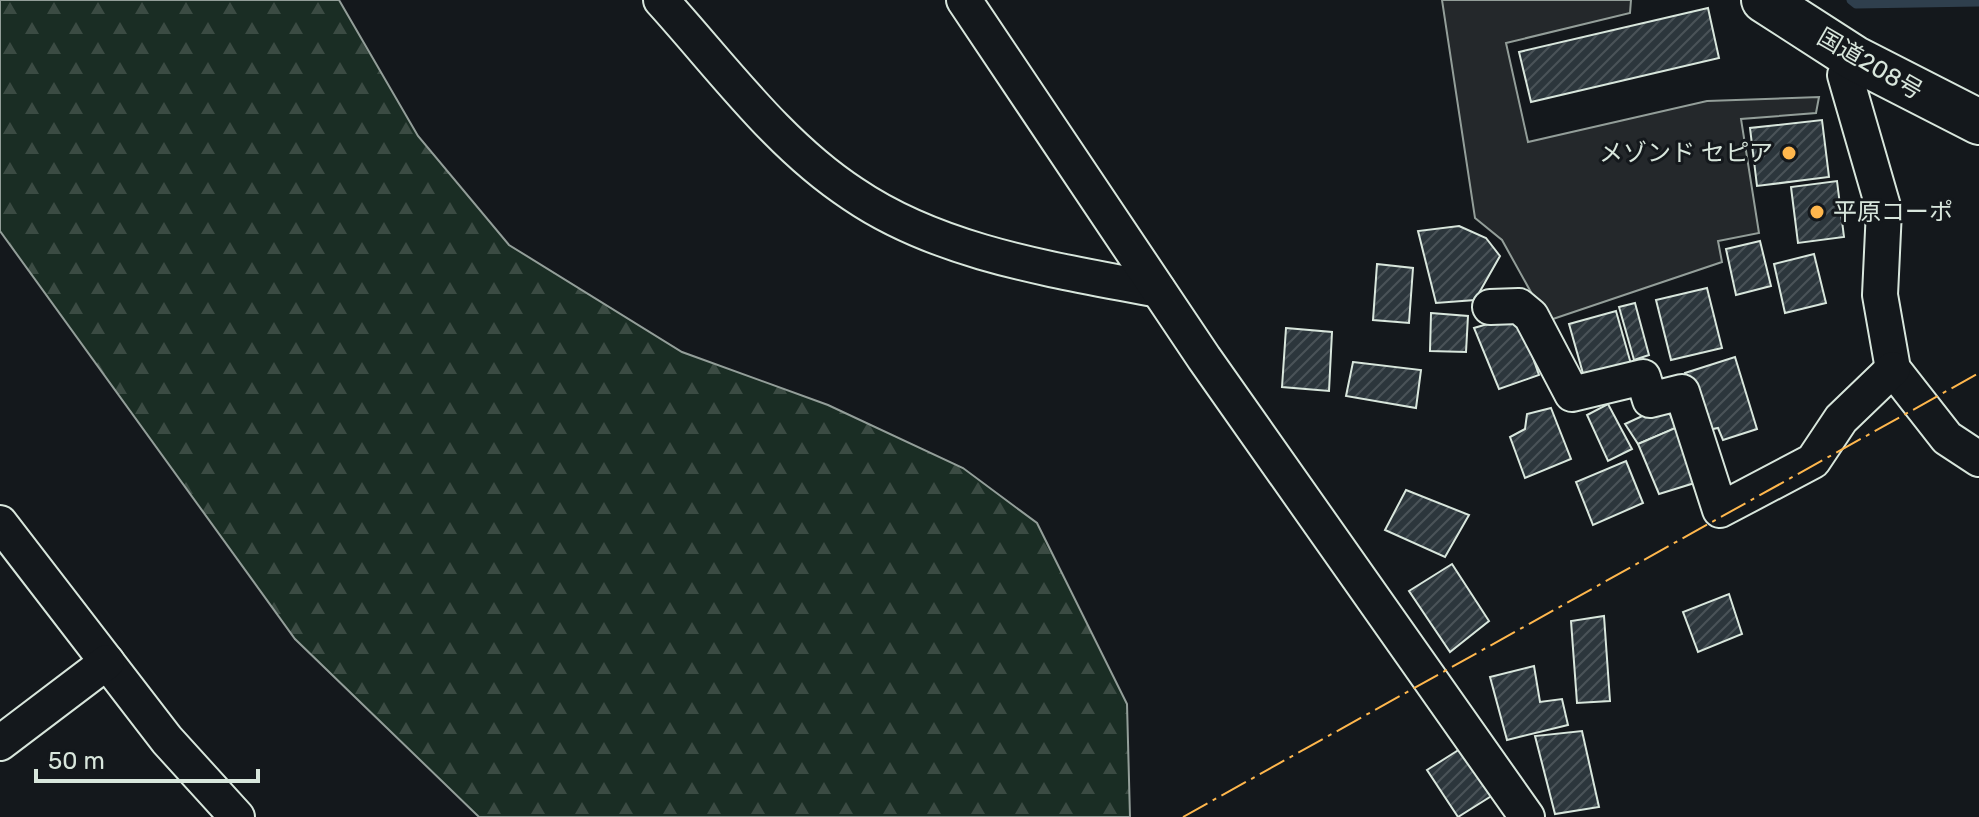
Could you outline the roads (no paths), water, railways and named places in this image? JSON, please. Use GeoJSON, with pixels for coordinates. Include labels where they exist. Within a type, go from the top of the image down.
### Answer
{"type":"FeatureCollection","features":[{"type":"Feature","properties":{"kind":"highway","name":"国道208号"},"geometry":{"type":"LineString","coordinates":[[1764,0],[1854,58],[1979,122]]}},
{"type":"Feature","properties":{"kind":"street"},"geometry":{"type":"LineString","coordinates":[[661,0],[787,139],[852,194],[929,235],[1054,270],[1158,290]]}},
{"type":"Feature","properties":{"kind":"street"},"geometry":{"type":"LineString","coordinates":[[964,0],[1158,290],[1527,817]]}},
{"type":"Feature","properties":{"kind":"street"},"geometry":{"type":"LineString","coordinates":[[1854,58],[1845,75],[1884,210],[1880,295],[1893,369],[1947,438],[1979,459]]}},
{"type":"Feature","properties":{"kind":"street"},"geometry":{"type":"LineString","coordinates":[[1490,307],[1519,306],[1531,316],[1572,394],[1643,377],[1650,400],[1682,392],[1720,510],[1813,461],[1841,419],[1893,369]]}},
{"type":"Feature","properties":{"kind":"street"},"geometry":{"type":"LineString","coordinates":[[0,523],[167,740],[237,817]]}},
{"type":"Feature","properties":{"kind":"street"},"geometry":{"type":"LineString","coordinates":[[0,743],[107,662]]}},
{"type":"Feature","properties":{"kind":"waterway"},"geometry":{"type":"LineString","coordinates":[[1851,0],[1856,4],[1979,2]]}},
{"type":"Feature","properties":{"kind":"place","name":"メゾンド セピア"},"geometry":{"type":"Point","coordinates":[1789,153]}},
{"type":"Feature","properties":{"kind":"place","name":"平原コーポ"},"geometry":{"type":"Point","coordinates":[1817,212]}}]}
